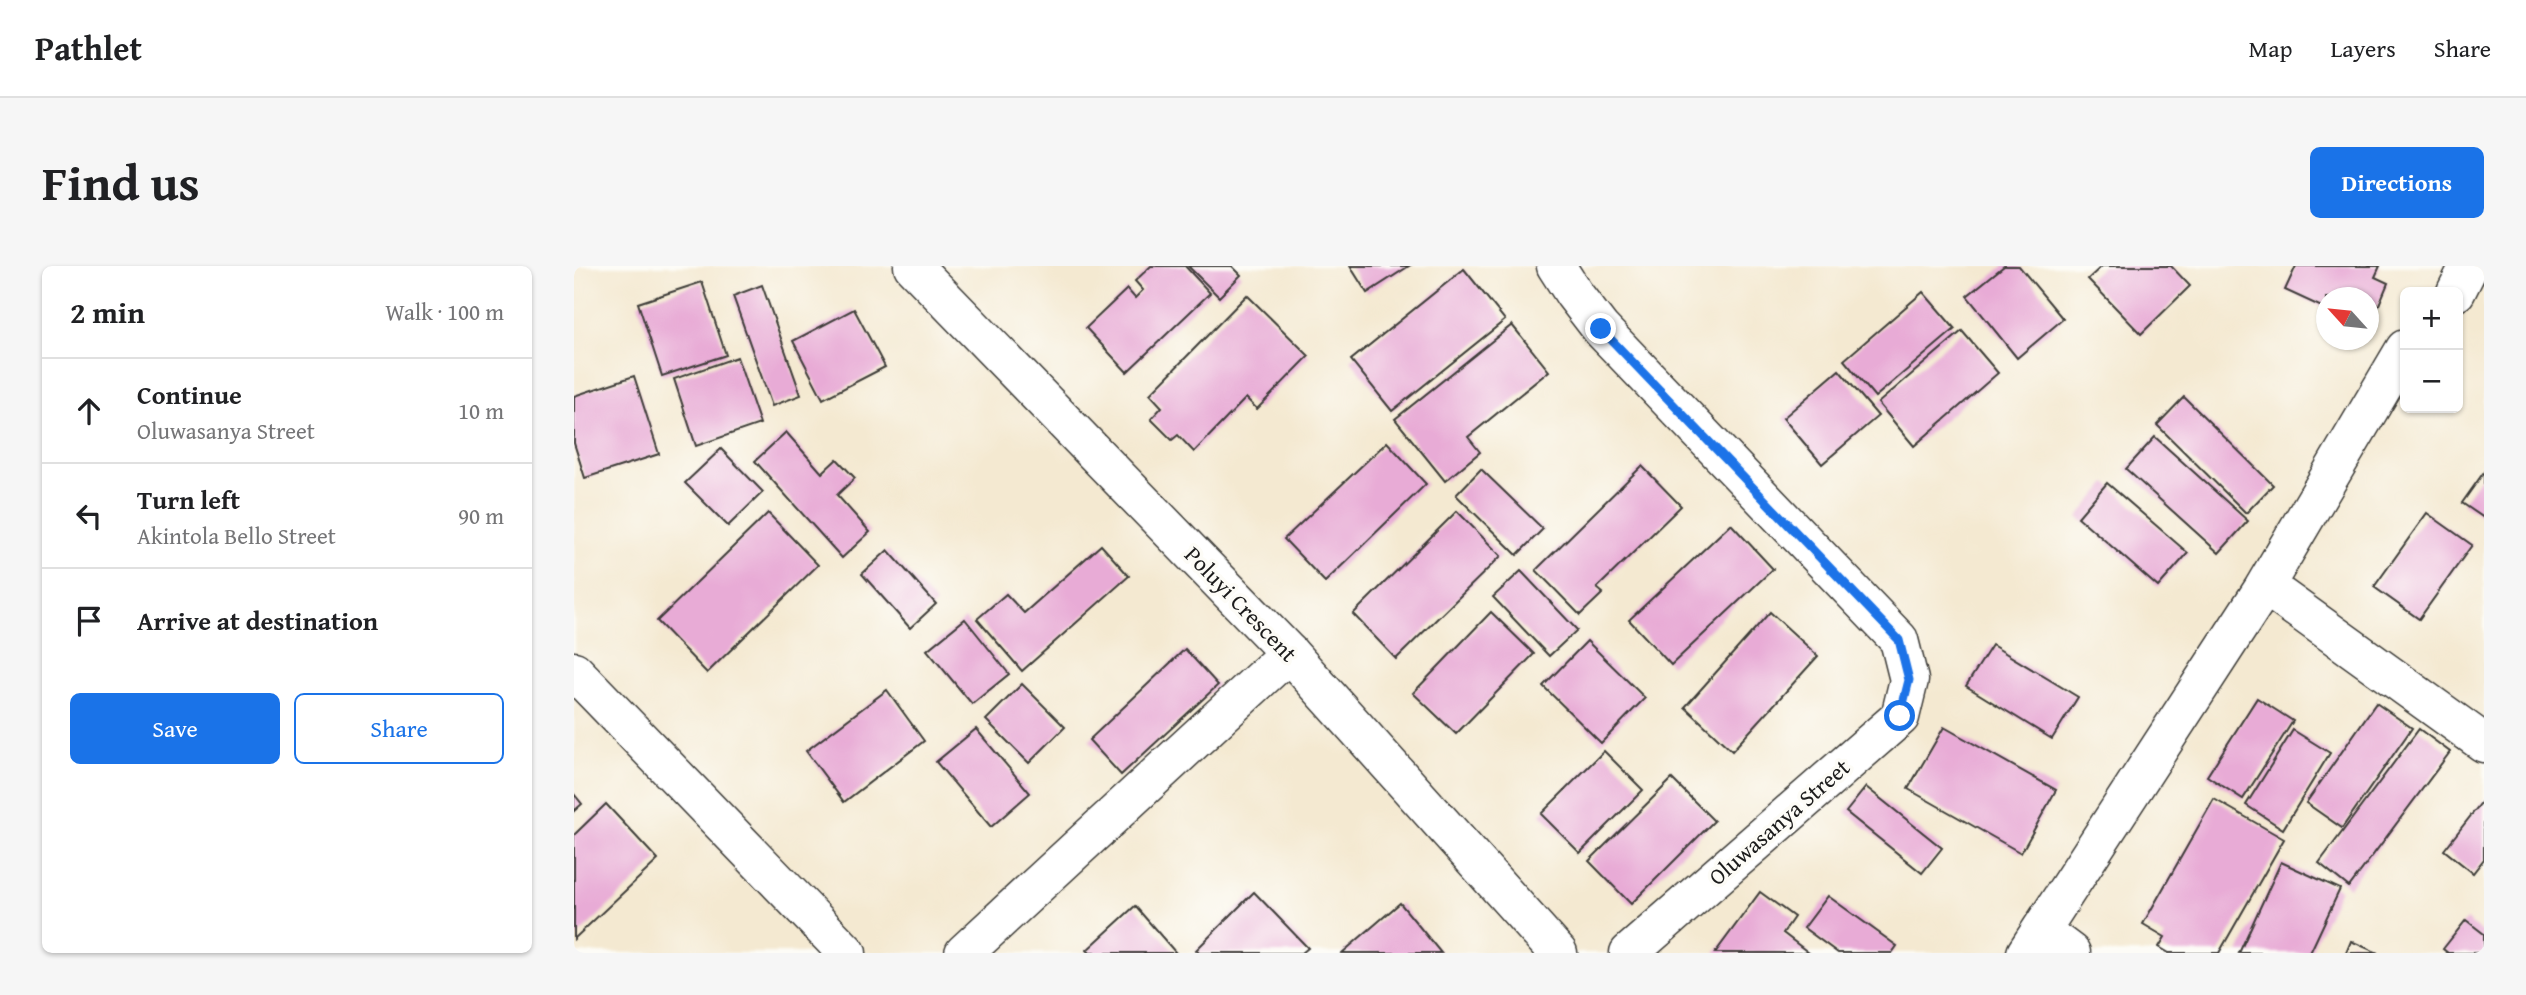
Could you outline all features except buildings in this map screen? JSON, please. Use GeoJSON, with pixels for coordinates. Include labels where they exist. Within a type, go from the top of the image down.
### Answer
{"type":"FeatureCollection","features":[{"type":"Feature","properties":{"kind":"street","name":"Poluyi Crescent"},"geometry":{"type":"LineString","coordinates":[[914,266],[1289,653],[1558,953]]}},
{"type":"Feature","properties":{"kind":"street","name":"Oluwasanya Street"},"geometry":{"type":"LineString","coordinates":[[1556,266],[1601,329],[1899,640],[1909,680],[1900,716],[1629,953]]}},
{"type":"Feature","properties":{"kind":"street"},"geometry":{"type":"LineString","coordinates":[[2434,287],[2445,266]]}},
{"type":"Feature","properties":{"kind":"street"},"geometry":{"type":"LineString","coordinates":[[2458,287],[2469,266]]}},
{"type":"Feature","properties":{"kind":"street"},"geometry":{"type":"LineString","coordinates":[[2052,951],[2404,350]]}},
{"type":"Feature","properties":{"kind":"street"},"geometry":{"type":"LineString","coordinates":[[2052,951],[2281,597],[2400,395]]}},
{"type":"Feature","properties":{"kind":"street"},"geometry":{"type":"LineString","coordinates":[[2281,597],[2484,743]]}},
{"type":"Feature","properties":{"kind":"street"},"geometry":{"type":"LineString","coordinates":[[964,953],[1289,653]]}},
{"type":"Feature","properties":{"kind":"street"},"geometry":{"type":"LineString","coordinates":[[574,671],[846,953]]}},
{"type":"Feature","properties":{"kind":"route"},"geometry":{"type":"LineString","coordinates":[[1601,329],[1899,640],[1909,680],[1900,716]]}}]}
